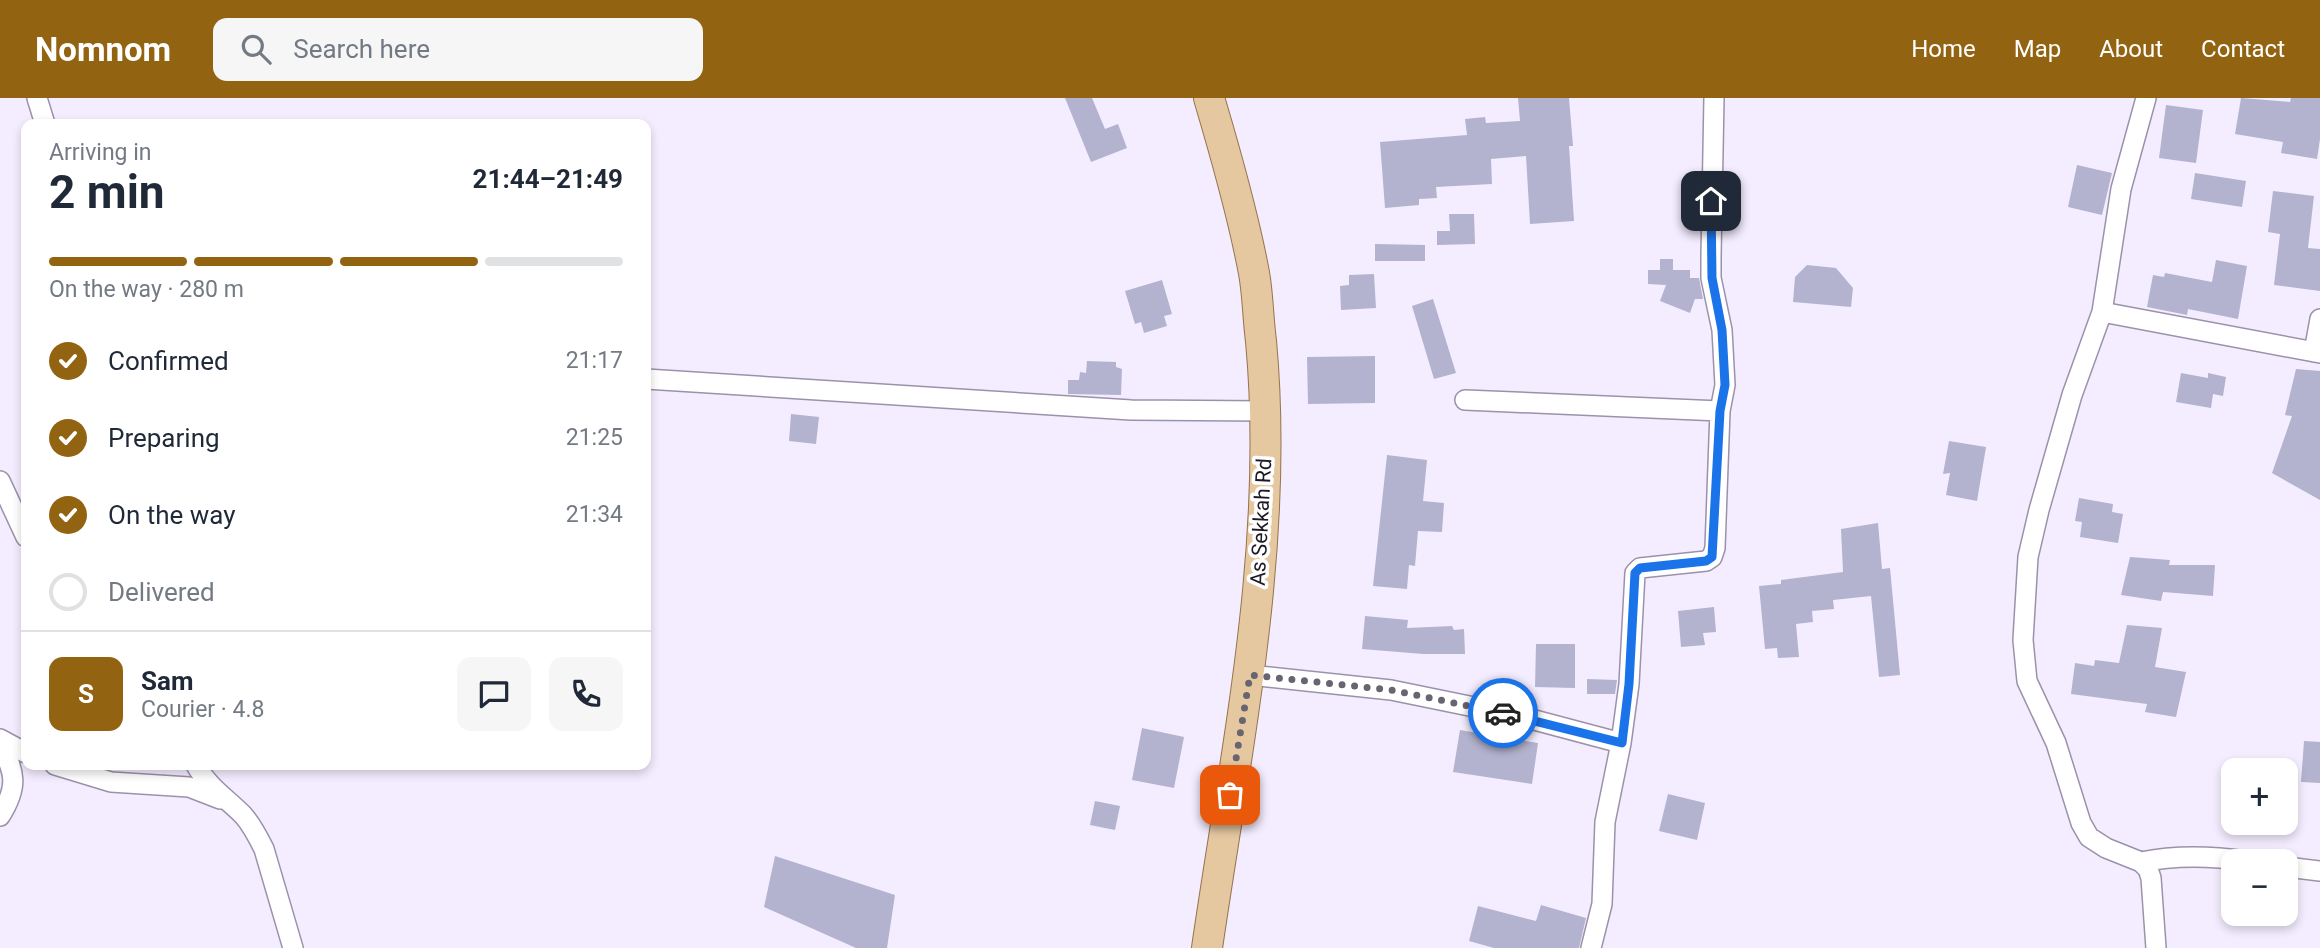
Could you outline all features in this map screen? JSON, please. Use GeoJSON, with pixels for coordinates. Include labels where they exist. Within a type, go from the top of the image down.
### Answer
{"type":"FeatureCollection","features":[{"type":"Feature","properties":{"kind":"main road","name":"As Sekkah Rd"},"geometry":{"type":"LineString","coordinates":[[1207,948],[1250,675],[1266,483],[1265,411],[1254,274],[1229,166],[1209,98]]}},
{"type":"Feature","properties":{"kind":"street"},"geometry":{"type":"LineString","coordinates":[[37,98],[43,119]]}},
{"type":"Feature","properties":{"kind":"street"},"geometry":{"type":"LineString","coordinates":[[1591,948],[1602,904],[1605,822],[1622,743],[1629,684],[1635,573],[1640,568],[1706,561],[1712,557],[1720,452],[1720,411],[1725,385],[1722,330],[1712,278],[1711,256],[1714,98]]}},
{"type":"Feature","properties":{"kind":"street"},"geometry":{"type":"LineString","coordinates":[[2146,98],[2121,189],[2102,312],[2072,395],[2028,557],[2023,640],[2027,681],[2056,743],[2081,823],[2089,836],[2097,842],[2141,862],[2148,869],[2156,948]]}},
{"type":"Feature","properties":{"kind":"street"},"geometry":{"type":"LineString","coordinates":[[2102,312],[2317,352],[2320,319]]}},
{"type":"Feature","properties":{"kind":"street"},"geometry":{"type":"LineString","coordinates":[[651,379],[1131,410],[1265,411]]}},
{"type":"Feature","properties":{"kind":"street"},"geometry":{"type":"LineString","coordinates":[[1465,400],[1720,411]]}},
{"type":"Feature","properties":{"kind":"street"},"geometry":{"type":"LineString","coordinates":[[0,481],[21,526]]}},
{"type":"Feature","properties":{"kind":"street"},"geometry":{"type":"LineString","coordinates":[[1250,675],[1391,690],[1523,717],[1622,743]]}},
{"type":"Feature","properties":{"kind":"street"},"geometry":{"type":"LineString","coordinates":[[0,740],[21,750]]}},
{"type":"Feature","properties":{"kind":"street"},"geometry":{"type":"LineString","coordinates":[[0,740],[14,783],[13,792],[0,816]]}},
{"type":"Feature","properties":{"kind":"street"},"geometry":{"type":"LineString","coordinates":[[74,770],[130,785],[189,787],[229,803]]}},
{"type":"Feature","properties":{"kind":"street"},"geometry":{"type":"LineString","coordinates":[[199,770],[207,783],[250,823],[264,849],[293,948]]}},
{"type":"Feature","properties":{"kind":"street"},"geometry":{"type":"LineString","coordinates":[[2141,862],[2167,857],[2221,860]]}},
{"type":"Feature","properties":{"kind":"street"},"geometry":{"type":"LineString","coordinates":[[2298,868],[2320,871]]}},
{"type":"Feature","properties":{"kind":"building"},"geometry":{"type":"Polygon","coordinates":[[[1065,98],[1092,98],[1105,129],[1118,124],[1127,148],[1091,162],[1065,98]]]}},
{"type":"Feature","properties":{"kind":"building"},"geometry":{"type":"Polygon","coordinates":[[[1518,98],[1569,98],[1574,221],[1530,224],[1526,156],[1491,159],[1492,184],[1436,187],[1437,198],[1419,199],[1419,205],[1385,208],[1380,142],[1467,135],[1465,119],[1485,117],[1486,123],[1520,121],[1518,98]]]}},
{"type":"Feature","properties":{"kind":"building"},"geometry":{"type":"Polygon","coordinates":[[[2241,98],[2290,102],[2291,98],[2320,98],[2317,159],[2281,153],[2283,142],[2235,134],[2241,98]]]}},
{"type":"Feature","properties":{"kind":"building"},"geometry":{"type":"Polygon","coordinates":[[[2166,105],[2203,110],[2196,163],[2159,158],[2166,105]]]}},
{"type":"Feature","properties":{"kind":"building"},"geometry":{"type":"Polygon","coordinates":[[[2077,165],[2112,173],[2102,215],[2068,207],[2077,165]]]}},
{"type":"Feature","properties":{"kind":"building"},"geometry":{"type":"Polygon","coordinates":[[[2195,173],[2246,181],[2242,207],[2191,199],[2195,173]]]}},
{"type":"Feature","properties":{"kind":"building"},"geometry":{"type":"Polygon","coordinates":[[[2273,191],[2314,196],[2308,248],[2320,249],[2320,291],[2274,285],[2280,234],[2268,232],[2273,191]]]}},
{"type":"Feature","properties":{"kind":"building"},"geometry":{"type":"Polygon","coordinates":[[[1449,214],[1474,214],[1475,244],[1437,245],[1437,231],[1450,231],[1449,214]]]}},
{"type":"Feature","properties":{"kind":"building"},"geometry":{"type":"Polygon","coordinates":[[[1375,244],[1425,245],[1425,261],[1375,261],[1375,244]]]}},
{"type":"Feature","properties":{"kind":"building"},"geometry":{"type":"Polygon","coordinates":[[[1660,259],[1673,259],[1673,270],[1690,270],[1690,278],[1699,278],[1703,299],[1695,299],[1690,313],[1660,301],[1666,285],[1648,284],[1648,270],[1660,270],[1660,259]]]}},
{"type":"Feature","properties":{"kind":"building"},"geometry":{"type":"Polygon","coordinates":[[[2216,260],[2247,266],[2238,319],[2188,309],[2187,315],[2147,307],[2153,275],[2164,277],[2165,273],[2212,282],[2216,260]]]}},
{"type":"Feature","properties":{"kind":"building"},"geometry":{"type":"Polygon","coordinates":[[[1807,265],[1836,268],[1853,288],[1851,307],[1793,302],[1795,277],[1807,265]]]}},
{"type":"Feature","properties":{"kind":"building"},"geometry":{"type":"Polygon","coordinates":[[[1374,274],[1376,308],[1341,310],[1340,286],[1349,285],[1349,275],[1374,274]]]}},
{"type":"Feature","properties":{"kind":"building"},"geometry":{"type":"Polygon","coordinates":[[[1162,280],[1172,314],[1164,316],[1167,326],[1144,333],[1141,322],[1135,324],[1125,291],[1162,280]]]}},
{"type":"Feature","properties":{"kind":"building"},"geometry":{"type":"Polygon","coordinates":[[[1433,299],[1456,373],[1434,379],[1412,306],[1433,299]]]}},
{"type":"Feature","properties":{"kind":"building"},"geometry":{"type":"Polygon","coordinates":[[[1375,356],[1375,403],[1308,404],[1307,357],[1375,356]]]}},
{"type":"Feature","properties":{"kind":"building"},"geometry":{"type":"Polygon","coordinates":[[[1087,361],[1116,362],[1116,367],[1122,369],[1121,395],[1068,394],[1068,380],[1079,380],[1080,372],[1086,373],[1087,361]]]}},
{"type":"Feature","properties":{"kind":"building"},"geometry":{"type":"Polygon","coordinates":[[[2296,369],[2320,371],[2320,500],[2272,473],[2292,416],[2285,415],[2296,369]]]}},
{"type":"Feature","properties":{"kind":"building"},"geometry":{"type":"Polygon","coordinates":[[[2181,373],[2208,378],[2208,373],[2226,377],[2223,396],[2213,394],[2211,408],[2176,402],[2181,373]]]}},
{"type":"Feature","properties":{"kind":"building"},"geometry":{"type":"Polygon","coordinates":[[[791,414],[819,417],[816,444],[789,441],[791,414]]]}},
{"type":"Feature","properties":{"kind":"building"},"geometry":{"type":"Polygon","coordinates":[[[1949,441],[1986,447],[1977,501],[1946,495],[1950,473],[1943,474],[1949,441]]]}},
{"type":"Feature","properties":{"kind":"building"},"geometry":{"type":"Polygon","coordinates":[[[1387,455],[1427,460],[1423,501],[1444,503],[1442,532],[1418,531],[1415,566],[1409,565],[1407,589],[1373,586],[1387,455]]]}},
{"type":"Feature","properties":{"kind":"building"},"geometry":{"type":"Polygon","coordinates":[[[2079,498],[2113,504],[2112,512],[2123,514],[2118,543],[2080,537],[2082,522],[2075,521],[2079,498]]]}},
{"type":"Feature","properties":{"kind":"building"},"geometry":{"type":"Polygon","coordinates":[[[1878,523],[1882,569],[1890,568],[1900,675],[1879,677],[1871,596],[1833,600],[1834,609],[1812,611],[1813,622],[1796,624],[1799,657],[1778,658],[1777,648],[1765,649],[1759,586],[1781,584],[1781,580],[1843,572],[1841,529],[1878,523]]]}},
{"type":"Feature","properties":{"kind":"building"},"geometry":{"type":"Polygon","coordinates":[[[2130,557],[2170,560],[2169,565],[2215,565],[2213,596],[2163,592],[2161,601],[2121,595],[2130,557]]]}},
{"type":"Feature","properties":{"kind":"building"},"geometry":{"type":"Polygon","coordinates":[[[1714,607],[1716,632],[1703,633],[1705,645],[1681,647],[1678,611],[1714,607]]]}},
{"type":"Feature","properties":{"kind":"building"},"geometry":{"type":"Polygon","coordinates":[[[1365,616],[1408,620],[1407,628],[1452,626],[1454,630],[1464,629],[1465,654],[1362,649],[1365,616]]]}},
{"type":"Feature","properties":{"kind":"building"},"geometry":{"type":"Polygon","coordinates":[[[2127,625],[2162,628],[2155,667],[2186,672],[2176,717],[2145,712],[2147,704],[2071,694],[2075,663],[2094,666],[2095,660],[2119,663],[2127,625]]]}},
{"type":"Feature","properties":{"kind":"building"},"geometry":{"type":"Polygon","coordinates":[[[1536,644],[1575,644],[1575,688],[1535,687],[1536,644]]]}},
{"type":"Feature","properties":{"kind":"building"},"geometry":{"type":"Polygon","coordinates":[[[1587,679],[1617,680],[1615,694],[1587,694],[1587,679]]]}},
{"type":"Feature","properties":{"kind":"building"},"geometry":{"type":"Polygon","coordinates":[[[1142,728],[1184,737],[1174,788],[1132,780],[1142,728]]]}},
{"type":"Feature","properties":{"kind":"building"},"geometry":{"type":"Polygon","coordinates":[[[1460,730],[1538,743],[1532,784],[1453,772],[1460,730]]]}},
{"type":"Feature","properties":{"kind":"building"},"geometry":{"type":"Polygon","coordinates":[[[2304,741],[2320,742],[2320,783],[2301,782],[2304,741]]]}},
{"type":"Feature","properties":{"kind":"building"},"geometry":{"type":"Polygon","coordinates":[[[1668,794],[1705,803],[1697,840],[1659,831],[1668,794]]]}},
{"type":"Feature","properties":{"kind":"building"},"geometry":{"type":"Polygon","coordinates":[[[1095,801],[1120,806],[1115,830],[1090,825],[1095,801]]]}},
{"type":"Feature","properties":{"kind":"building"},"geometry":{"type":"Polygon","coordinates":[[[775,856],[895,895],[887,948],[856,948],[764,907],[775,856]]]}},
{"type":"Feature","properties":{"kind":"building"},"geometry":{"type":"Polygon","coordinates":[[[1541,905],[1586,918],[1579,948],[1494,948],[1469,941],[1478,906],[1536,921],[1541,905]]]}},
{"type":"Feature","properties":{"kind":"way so far"},"geometry":{"type":"LineString","coordinates":[[1230,795],[1250,675],[1391,690],[1503,713]]}},
{"type":"Feature","properties":{"kind":"route"},"geometry":{"type":"LineString","coordinates":[[1503,713],[1622,743],[1629,684],[1635,573],[1640,568],[1706,561],[1712,557],[1721,439],[1720,411],[1725,385],[1722,330],[1712,278],[1711,201]]}}]}
